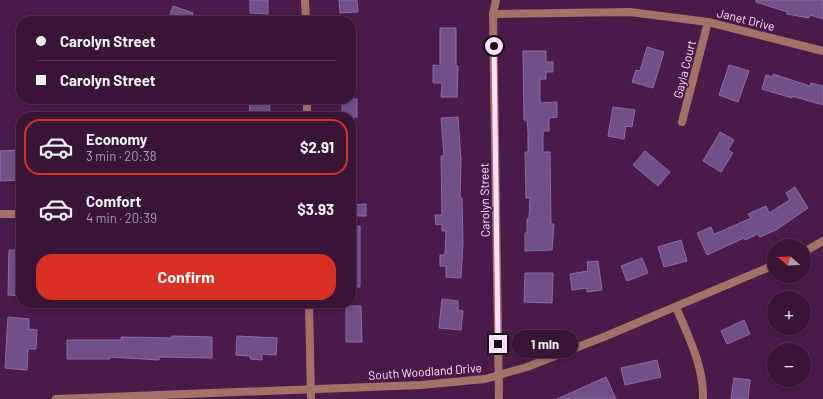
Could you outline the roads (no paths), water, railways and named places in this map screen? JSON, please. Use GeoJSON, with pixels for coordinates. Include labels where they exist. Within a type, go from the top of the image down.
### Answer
{"type":"FeatureCollection","features":[{"type":"Feature","properties":{"kind":"street"},"geometry":{"type":"LineString","coordinates":[[305,0],[306,16]]}},
{"type":"Feature","properties":{"kind":"street","name":"Carolyn Street"},"geometry":{"type":"LineString","coordinates":[[496,0],[493,14],[499,399]]}},
{"type":"Feature","properties":{"kind":"street","name":"Janet Drive"},"geometry":{"type":"LineString","coordinates":[[493,14],[630,12],[708,22],[823,51]]}},
{"type":"Feature","properties":{"kind":"street","name":"Gayla Court"},"geometry":{"type":"LineString","coordinates":[[682,122],[708,22]]}},
{"type":"Feature","properties":{"kind":"street"},"geometry":{"type":"LineString","coordinates":[[0,214],[16,214]]}},
{"type":"Feature","properties":{"kind":"street"},"geometry":{"type":"LineString","coordinates":[[811,248],[823,241]]}},
{"type":"Feature","properties":{"kind":"street","name":"South Woodland Drive"},"geometry":{"type":"LineString","coordinates":[[56,399],[310,390],[485,379],[527,367],[676,307],[767,268]]}},
{"type":"Feature","properties":{"kind":"street"},"geometry":{"type":"LineString","coordinates":[[676,307],[700,370],[703,399]]}},
{"type":"Feature","properties":{"kind":"street"},"geometry":{"type":"LineString","coordinates":[[309,308],[311,399]]}}]}
